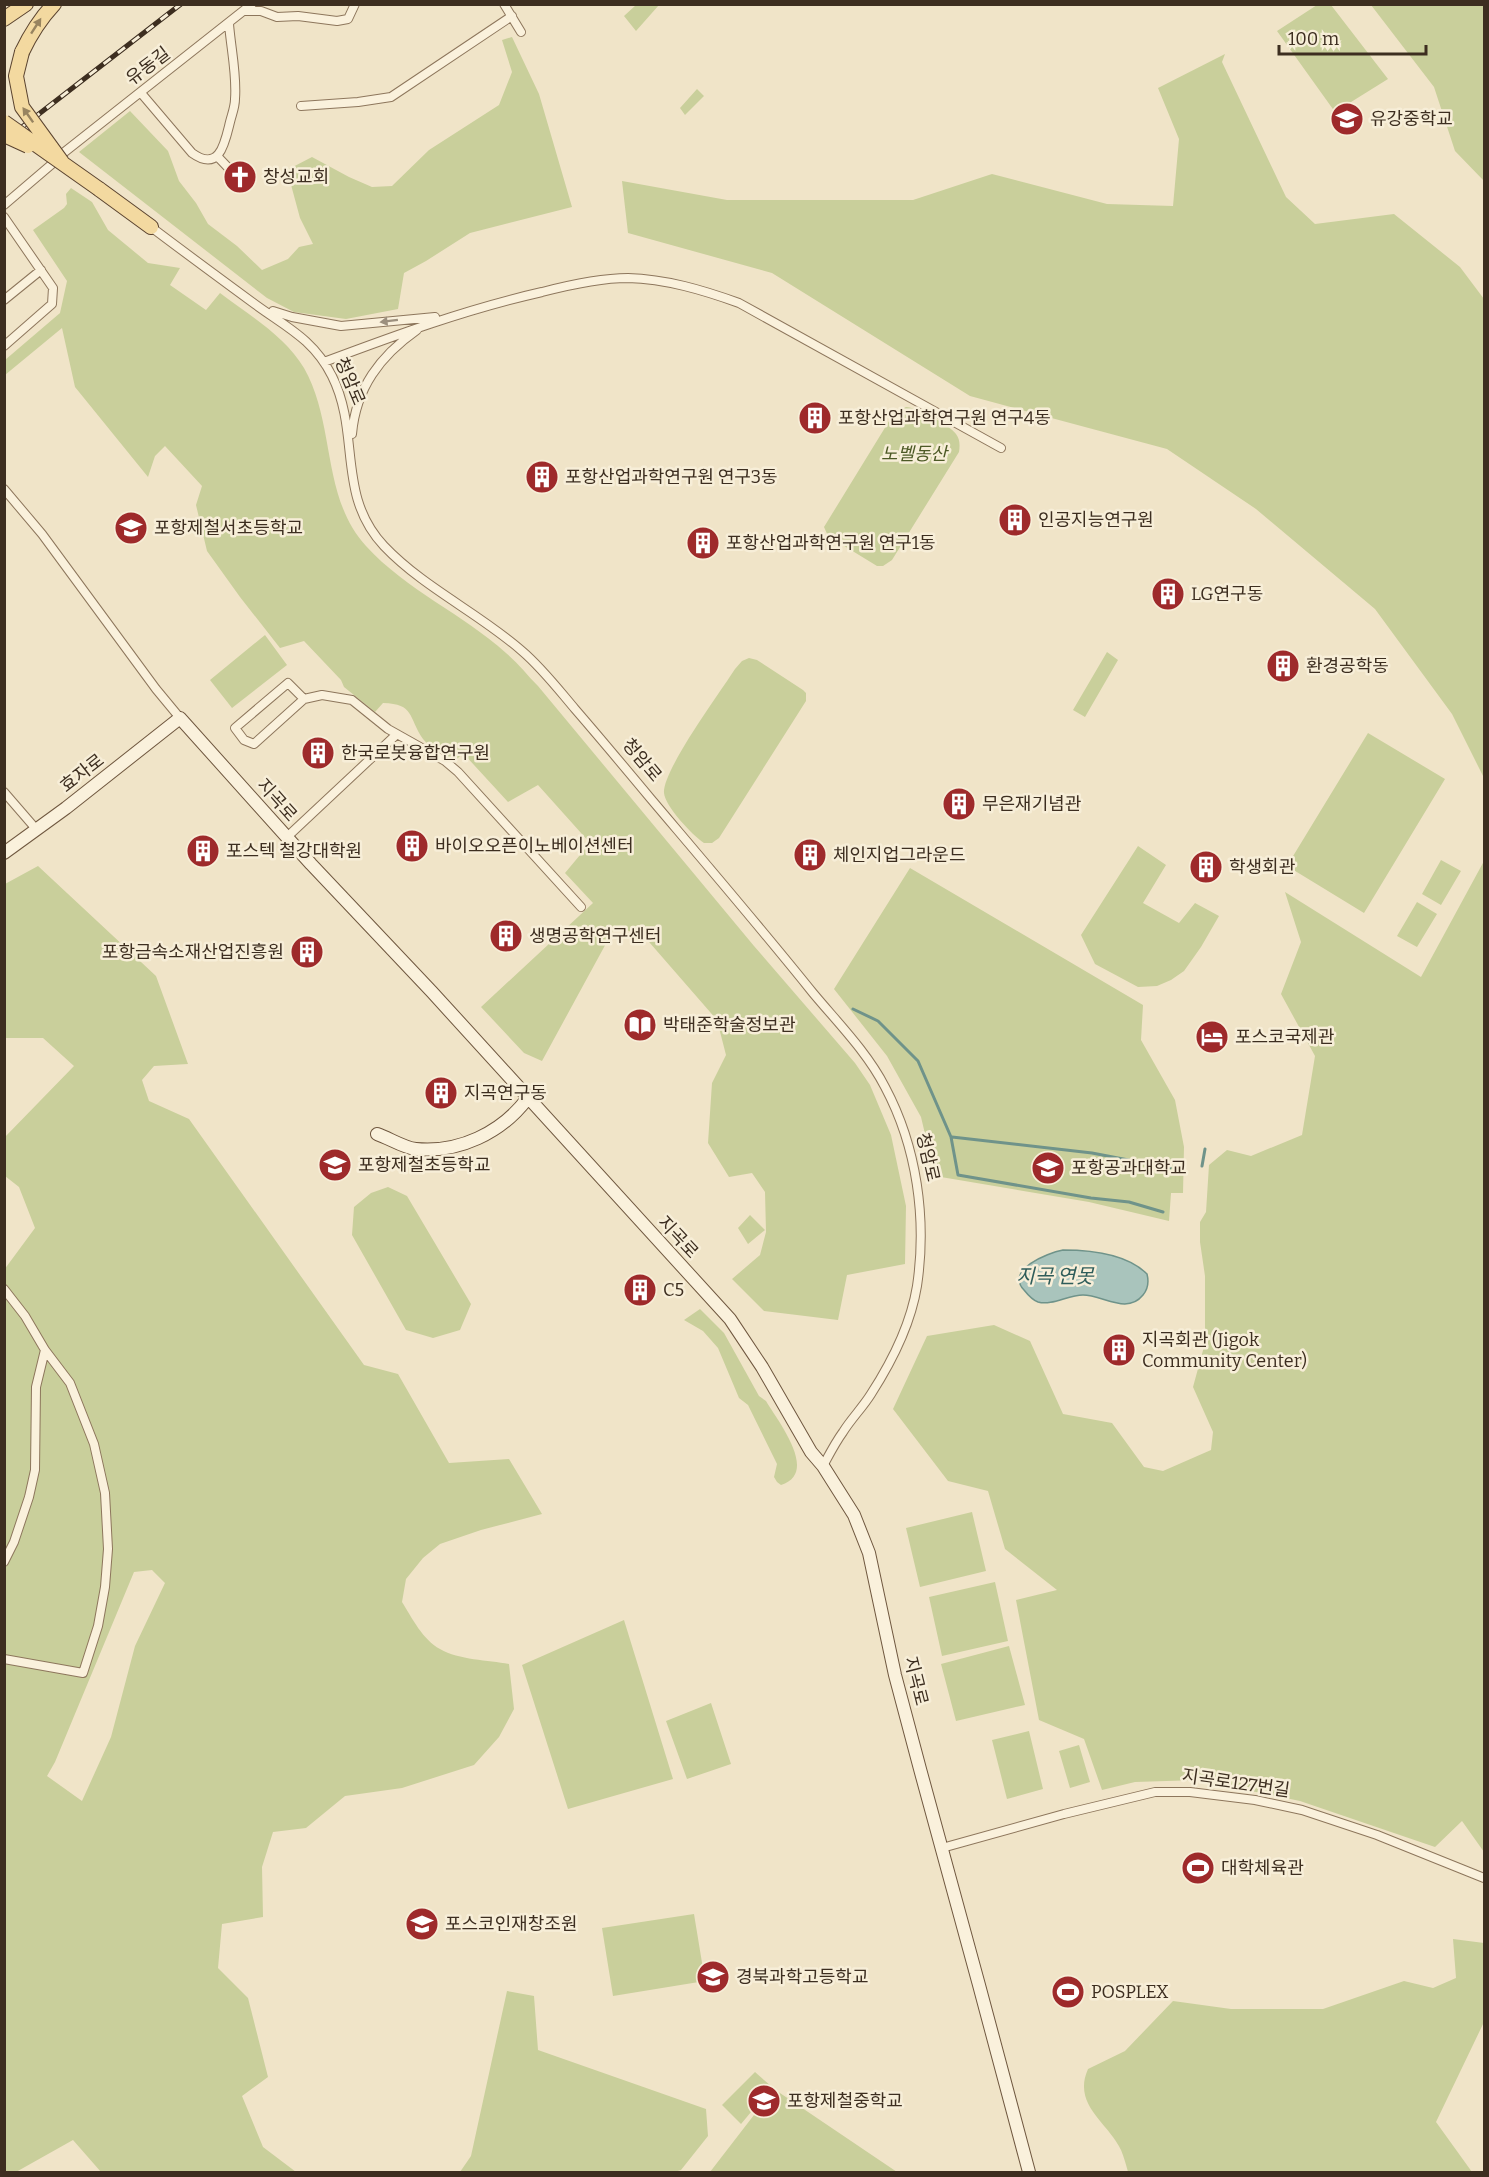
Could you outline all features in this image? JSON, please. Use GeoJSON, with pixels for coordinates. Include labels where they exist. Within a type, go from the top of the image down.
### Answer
{"type":"FeatureCollection","features":[{"type":"Feature","properties":{"kind":"main road"},"geometry":{"type":"LineString","coordinates":[[4,19],[26,4]]}},
{"type":"Feature","properties":{"kind":"main road"},"geometry":{"type":"LineString","coordinates":[[54,4],[31,32],[22,52],[16,76],[22,107],[59,160]]}},
{"type":"Feature","properties":{"kind":"main road"},"geometry":{"type":"LineString","coordinates":[[4,122],[59,160]]}},
{"type":"Feature","properties":{"kind":"main road"},"geometry":{"type":"LineString","coordinates":[[4,135],[59,160]]}},
{"type":"Feature","properties":{"kind":"main road","name":"청암로"},"geometry":{"type":"LineString","coordinates":[[59,160],[151,227]]}},
{"type":"Feature","properties":{"kind":"street","name":"유동길"},"geometry":{"type":"LineString","coordinates":[[4,205],[252,4]]}},
{"type":"Feature","properties":{"kind":"street"},"geometry":{"type":"LineString","coordinates":[[245,11],[261,11],[277,17],[298,16],[337,21],[348,19],[355,4]]}},
{"type":"Feature","properties":{"kind":"street"},"geometry":{"type":"LineString","coordinates":[[504,4],[521,32]]}},
{"type":"Feature","properties":{"kind":"street"},"geometry":{"type":"LineString","coordinates":[[301,106],[358,102],[391,96],[512,16]]}},
{"type":"Feature","properties":{"kind":"street"},"geometry":{"type":"LineString","coordinates":[[141,93],[192,153],[201,159],[217,156],[226,143],[235,98],[229,24]]}},
{"type":"Feature","properties":{"kind":"street"},"geometry":{"type":"LineString","coordinates":[[217,156],[240,180]]}},
{"type":"Feature","properties":{"kind":"street"},"geometry":{"type":"LineString","coordinates":[[4,217],[53,288],[52,304],[4,346]]}},
{"type":"Feature","properties":{"kind":"street","name":"청암로"},"geometry":{"type":"LineString","coordinates":[[151,227],[259,307],[283,322],[302,337],[324,362],[346,414],[352,480],[362,512],[371,530],[384,546],[405,565],[493,628],[538,666],[682,834],[857,1045],[885,1087],[904,1133],[916,1181],[921,1235],[917,1285],[905,1327],[882,1376],[822,1466]]}},
{"type":"Feature","properties":{"kind":"street"},"geometry":{"type":"LineString","coordinates":[[4,300],[41,270]]}},
{"type":"Feature","properties":{"kind":"street"},"geometry":{"type":"LineString","coordinates":[[324,362],[427,323],[515,298],[608,279],[643,280],[695,288],[739,303],[1001,448]]}},
{"type":"Feature","properties":{"kind":"street"},"geometry":{"type":"LineString","coordinates":[[259,307],[292,318],[341,326],[448,317]]}},
{"type":"Feature","properties":{"kind":"street"},"geometry":{"type":"LineString","coordinates":[[350,456],[354,415],[364,387],[388,355],[427,323]]}},
{"type":"Feature","properties":{"kind":"street","name":"지곡로"},"geometry":{"type":"LineString","coordinates":[[4,489],[44,536],[156,689],[180,718],[730,1319],[762,1367],[811,1452],[854,1515],[869,1553],[896,1675],[1029,2172]]}},
{"type":"Feature","properties":{"kind":"street"},"geometry":{"type":"LineString","coordinates":[[304,699],[288,683],[235,728],[244,740],[254,744],[304,699],[322,695],[352,700],[397,734],[445,761],[458,772],[581,907]]}},
{"type":"Feature","properties":{"kind":"street","name":"효자로"},"geometry":{"type":"LineString","coordinates":[[4,853],[180,718]]}},
{"type":"Feature","properties":{"kind":"street"},"geometry":{"type":"LineString","coordinates":[[287,837],[397,734]]}},
{"type":"Feature","properties":{"kind":"street"},"geometry":{"type":"LineString","coordinates":[[4,792],[36,829]]}},
{"type":"Feature","properties":{"kind":"street"},"geometry":{"type":"LineString","coordinates":[[377,1134],[415,1149],[461,1146],[498,1127],[527,1099]]}},
{"type":"Feature","properties":{"kind":"street"},"geometry":{"type":"LineString","coordinates":[[4,1289],[70,1383],[94,1444],[105,1493],[108,1549],[105,1587],[98,1626],[82,1673],[4,1659]]}},
{"type":"Feature","properties":{"kind":"street"},"geometry":{"type":"LineString","coordinates":[[4,1562],[14,1542],[29,1497],[35,1470],[36,1388],[45,1350]]}},
{"type":"Feature","properties":{"kind":"street","name":"지곡로127번길"},"geometry":{"type":"LineString","coordinates":[[942,1848],[1064,1814],[1155,1792],[1182,1791],[1291,1807],[1377,1835],[1485,1878]]}},
{"type":"Feature","properties":{"kind":"green space"},"geometry":{"type":"Polygon","coordinates":[[[636,5],[659,5],[636,31],[624,16],[636,5]]]}},
{"type":"Feature","properties":{"kind":"green space"},"geometry":{"type":"Polygon","coordinates":[[[1317,5],[1331,5],[1388,79],[1335,112],[1277,31],[1317,5]]]}},
{"type":"Feature","properties":{"kind":"green space"},"geometry":{"type":"Polygon","coordinates":[[[1371,5],[1484,5],[1484,181],[1455,151],[1434,87],[1371,5]]]}},
{"type":"Feature","properties":{"kind":"green space"},"geometry":{"type":"Polygon","coordinates":[[[512,37],[539,94],[572,207],[470,233],[404,273],[398,309],[346,319],[294,312],[267,298],[79,152],[130,111],[168,151],[179,181],[208,224],[237,246],[262,270],[288,259],[299,247],[313,244],[300,218],[287,170],[312,157],[372,187],[392,186],[429,150],[499,105],[512,72],[502,40],[512,37]]]}},
{"type":"Feature","properties":{"kind":"green space"},"geometry":{"type":"Polygon","coordinates":[[[1225,54],[1222,62],[1286,197],[1315,224],[1394,214],[1460,267],[1484,299],[1484,778],[1452,714],[1375,609],[1256,509],[1167,449],[970,396],[772,273],[628,233],[622,181],[727,200],[913,200],[992,174],[1107,204],[1173,206],[1179,139],[1158,88],[1225,54]]]}},
{"type":"Feature","properties":{"kind":"green space"},"geometry":{"type":"Polygon","coordinates":[[[697,89],[704,96],[685,115],[680,108],[697,89]]]}},
{"type":"Feature","properties":{"kind":"green space"},"geometry":{"type":"Polygon","coordinates":[[[71,188],[92,202],[108,230],[148,263],[180,268],[170,285],[206,310],[220,293],[277,336],[296,356],[314,390],[342,505],[352,527],[366,546],[399,576],[489,639],[538,686],[754,946],[855,1063],[870,1085],[891,1135],[906,1206],[905,1264],[847,1275],[838,1320],[764,1311],[732,1279],[760,1255],[766,1232],[765,1192],[752,1173],[729,1177],[708,1143],[712,1083],[726,1055],[717,1020],[643,935],[615,927],[542,1061],[524,1053],[481,1007],[593,903],[565,873],[590,843],[538,785],[508,802],[463,753],[454,762],[426,742],[406,709],[383,703],[375,712],[344,687],[341,680],[304,641],[280,648],[207,551],[196,505],[202,486],[165,446],[155,456],[148,477],[75,387],[62,328],[5,375],[5,360],[60,313],[67,281],[33,230],[64,208],[67,204],[66,194],[71,188]]]}},
{"type":"Feature","properties":{"kind":"green space","name":"노벨동산"},"geometry":{"type":"Polygon","coordinates":[[[906,407],[925,413],[953,430],[959,440],[959,452],[892,560],[883,566],[877,566],[828,536],[824,527],[894,413],[906,407]]]}},
{"type":"Feature","properties":{"kind":"green space"},"geometry":{"type":"Polygon","coordinates":[[[265,635],[287,665],[232,708],[210,680],[265,635]]]}},
{"type":"Feature","properties":{"kind":"green space"},"geometry":{"type":"Polygon","coordinates":[[[1107,652],[1118,660],[1085,717],[1073,710],[1107,652]]]}},
{"type":"Feature","properties":{"kind":"green space"},"geometry":{"type":"Polygon","coordinates":[[[749,658],[757,660],[803,690],[806,693],[806,701],[719,838],[712,843],[704,843],[686,827],[669,805],[664,793],[666,782],[672,767],[706,712],[735,669],[742,661],[749,658]]]}},
{"type":"Feature","properties":{"kind":"green space"},"geometry":{"type":"Polygon","coordinates":[[[1368,733],[1445,779],[1364,913],[1287,866],[1368,733]]]}},
{"type":"Feature","properties":{"kind":"green space"},"geometry":{"type":"Polygon","coordinates":[[[1138,846],[1166,865],[1143,903],[1179,923],[1195,903],[1219,916],[1184,971],[1157,986],[1138,987],[1095,964],[1081,935],[1138,846]]]}},
{"type":"Feature","properties":{"kind":"green space"},"geometry":{"type":"Polygon","coordinates":[[[1441,860],[1461,871],[1441,905],[1422,894],[1441,860]]]}},
{"type":"Feature","properties":{"kind":"green space"},"geometry":{"type":"Polygon","coordinates":[[[1484,861],[1484,1852],[1462,1821],[1435,1847],[1300,1801],[1198,1780],[1135,1782],[1102,1790],[1084,1739],[1039,1720],[1016,1600],[1057,1590],[1005,1549],[988,1491],[948,1481],[893,1409],[927,1336],[994,1325],[1030,1341],[1063,1414],[1112,1423],[1144,1467],[1163,1471],[1211,1450],[1213,1432],[1193,1387],[1205,1343],[1205,1276],[1200,1242],[1200,1222],[1206,1212],[1209,1165],[1227,1150],[1251,1156],[1302,1135],[1315,1056],[1281,994],[1301,942],[1285,892],[1421,977],[1484,861]]]}},
{"type":"Feature","properties":{"kind":"green space"},"geometry":{"type":"Polygon","coordinates":[[[38,866],[156,976],[188,1064],[154,1066],[142,1080],[149,1101],[189,1119],[364,1365],[398,1374],[449,1463],[509,1459],[542,1514],[481,1530],[440,1544],[423,1558],[406,1579],[402,1602],[418,1628],[434,1645],[448,1653],[509,1664],[514,1709],[499,1737],[474,1765],[402,1788],[345,1796],[306,1828],[273,1832],[262,1867],[263,1917],[222,1924],[218,1968],[248,1998],[268,2077],[242,2096],[263,2147],[296,2172],[101,2172],[73,2140],[16,2172],[5,2172],[4,1270],[35,1228],[19,1187],[5,1176],[4,1138],[74,1066],[43,1038],[5,1038],[5,884],[38,866]],[[152,1570],[134,1572],[55,1762],[47,1776],[82,1801],[111,1737],[135,1646],[165,1583],[152,1570]]]}},
{"type":"Feature","properties":{"kind":"green space"},"geometry":{"type":"Polygon","coordinates":[[[910,868],[1143,1005],[1141,1040],[1175,1100],[1184,1147],[1183,1193],[1171,1193],[1169,1221],[1089,1202],[935,1176],[921,1117],[887,1056],[834,989],[910,868]]]}},
{"type":"Feature","properties":{"kind":"green space"},"geometry":{"type":"Polygon","coordinates":[[[1417,902],[1437,914],[1417,947],[1397,936],[1417,902]]]}},
{"type":"Feature","properties":{"kind":"green space"},"geometry":{"type":"Polygon","coordinates":[[[388,1187],[407,1196],[471,1304],[460,1330],[433,1338],[406,1330],[352,1235],[354,1207],[371,1193],[388,1187]]]}},
{"type":"Feature","properties":{"kind":"green space"},"geometry":{"type":"Polygon","coordinates":[[[750,1215],[765,1230],[748,1244],[738,1228],[750,1215]]]}},
{"type":"Feature","properties":{"kind":"green space"},"geometry":{"type":"Polygon","coordinates":[[[700,1309],[724,1333],[759,1396],[766,1401],[792,1446],[797,1469],[792,1479],[781,1485],[774,1477],[777,1464],[748,1405],[739,1398],[718,1348],[703,1331],[684,1320],[700,1309]]]}},
{"type":"Feature","properties":{"kind":"green space"},"geometry":{"type":"Polygon","coordinates":[[[972,1512],[986,1571],[920,1587],[906,1528],[972,1512]]]}},
{"type":"Feature","properties":{"kind":"green space"},"geometry":{"type":"Polygon","coordinates":[[[995,1582],[1008,1641],[942,1656],[929,1597],[995,1582]]]}},
{"type":"Feature","properties":{"kind":"green space"},"geometry":{"type":"Polygon","coordinates":[[[624,1620],[673,1779],[568,1809],[522,1665],[624,1620]]]}},
{"type":"Feature","properties":{"kind":"green space"},"geometry":{"type":"Polygon","coordinates":[[[1009,1646],[1025,1705],[956,1721],[941,1664],[1009,1646]]]}},
{"type":"Feature","properties":{"kind":"green space"},"geometry":{"type":"Polygon","coordinates":[[[711,1703],[731,1764],[687,1779],[666,1721],[711,1703]]]}},
{"type":"Feature","properties":{"kind":"green space"},"geometry":{"type":"Polygon","coordinates":[[[1029,1731],[1043,1789],[1007,1799],[992,1740],[1029,1731]]]}},
{"type":"Feature","properties":{"kind":"green space"},"geometry":{"type":"Polygon","coordinates":[[[1079,1745],[1090,1782],[1070,1788],[1059,1751],[1079,1745]]]}},
{"type":"Feature","properties":{"kind":"green space"},"geometry":{"type":"Polygon","coordinates":[[[694,1914],[705,1981],[613,1996],[602,1928],[694,1914]]]}},
{"type":"Feature","properties":{"kind":"green space"},"geometry":{"type":"Polygon","coordinates":[[[1453,1939],[1484,1943],[1484,2022],[1436,2122],[1472,2172],[1128,2172],[1115,2140],[1088,2103],[1084,2082],[1088,2069],[1125,2051],[1173,2001],[1231,2009],[1323,2009],[1404,1981],[1433,1988],[1456,1978],[1453,1939]]]}},
{"type":"Feature","properties":{"kind":"green space"},"geometry":{"type":"Polygon","coordinates":[[[507,1991],[534,1996],[538,2050],[706,2109],[708,2136],[681,2170],[674,2172],[460,2172],[471,2156],[507,1991]]]}},
{"type":"Feature","properties":{"kind":"green space"},"geometry":{"type":"Polygon","coordinates":[[[755,2072],[772,2087],[741,2124],[722,2105],[755,2072]]]}},
{"type":"Feature","properties":{"kind":"green space"},"geometry":{"type":"Polygon","coordinates":[[[774,2089],[897,2172],[710,2172],[774,2089]]]}},
{"type":"Feature","properties":{"kind":"water","name":"지곡 연못"},"geometry":{"type":"Polygon","coordinates":[[[1063,1250],[1108,1254],[1129,1262],[1147,1274],[1146,1290],[1137,1301],[1122,1304],[1083,1295],[1049,1303],[1036,1301],[1024,1290],[1020,1283],[1020,1276],[1030,1264],[1063,1250]]]}},
{"type":"Feature","properties":{"kind":"waterway"},"geometry":{"type":"LineString","coordinates":[[853,1009],[878,1021],[918,1061],[951,1137],[958,1175],[1091,1198],[1129,1202],[1163,1212]]}},
{"type":"Feature","properties":{"kind":"waterway"},"geometry":{"type":"LineString","coordinates":[[952,1137],[1092,1153],[1170,1168]]}},
{"type":"Feature","properties":{"kind":"waterway"},"geometry":{"type":"LineString","coordinates":[[1202,1166],[1205,1149]]}},
{"type":"Feature","properties":{"kind":"railway"},"geometry":{"type":"LineString","coordinates":[[4,141],[181,4]]}},
{"type":"Feature","properties":{"kind":"place","name":"유강중학교"},"geometry":{"type":"Point","coordinates":[1347,119]}},
{"type":"Feature","properties":{"kind":"place","name":"창성교회"},"geometry":{"type":"Point","coordinates":[240,177]}},
{"type":"Feature","properties":{"kind":"place","name":"포항산업과학연구원 연구4동"},"geometry":{"type":"Point","coordinates":[815,418]}},
{"type":"Feature","properties":{"kind":"place","name":"포항산업과학연구원 연구3동"},"geometry":{"type":"Point","coordinates":[542,477]}},
{"type":"Feature","properties":{"kind":"place","name":"인공지능연구원"},"geometry":{"type":"Point","coordinates":[1015,520]}},
{"type":"Feature","properties":{"kind":"place","name":"포항제철서초등학교"},"geometry":{"type":"Point","coordinates":[131,528]}},
{"type":"Feature","properties":{"kind":"place","name":"포항산업과학연구원 연구1동"},"geometry":{"type":"Point","coordinates":[703,543]}},
{"type":"Feature","properties":{"kind":"place","name":"LG연구동"},"geometry":{"type":"Point","coordinates":[1168,594]}},
{"type":"Feature","properties":{"kind":"place","name":"환경공학동"},"geometry":{"type":"Point","coordinates":[1283,666]}},
{"type":"Feature","properties":{"kind":"place","name":"한국로봇융합연구원"},"geometry":{"type":"Point","coordinates":[318,753]}},
{"type":"Feature","properties":{"kind":"place","name":"무은재기념관"},"geometry":{"type":"Point","coordinates":[959,804]}},
{"type":"Feature","properties":{"kind":"place","name":"바이오오픈이노베이션센터"},"geometry":{"type":"Point","coordinates":[412,846]}},
{"type":"Feature","properties":{"kind":"place","name":"포스텍 철강대학원"},"geometry":{"type":"Point","coordinates":[203,851]}},
{"type":"Feature","properties":{"kind":"place","name":"체인지업그라운드"},"geometry":{"type":"Point","coordinates":[810,855]}},
{"type":"Feature","properties":{"kind":"place","name":"학생회관"},"geometry":{"type":"Point","coordinates":[1206,867]}},
{"type":"Feature","properties":{"kind":"place","name":"생명공학연구센터"},"geometry":{"type":"Point","coordinates":[506,936]}},
{"type":"Feature","properties":{"kind":"place","name":"포항금속소재산업진흥원"},"geometry":{"type":"Point","coordinates":[307,952]}},
{"type":"Feature","properties":{"kind":"place","name":"박태준학술정보관"},"geometry":{"type":"Point","coordinates":[640,1025]}},
{"type":"Feature","properties":{"kind":"place","name":"포스코국제관"},"geometry":{"type":"Point","coordinates":[1212,1037]}},
{"type":"Feature","properties":{"kind":"place","name":"지곡연구동"},"geometry":{"type":"Point","coordinates":[441,1093]}},
{"type":"Feature","properties":{"kind":"place","name":"포항제철초등학교"},"geometry":{"type":"Point","coordinates":[335,1165]}},
{"type":"Feature","properties":{"kind":"place","name":"포항공과대학교"},"geometry":{"type":"Point","coordinates":[1048,1168]}},
{"type":"Feature","properties":{"kind":"place","name":"C5"},"geometry":{"type":"Point","coordinates":[640,1290]}},
{"type":"Feature","properties":{"kind":"place","name":"지곡회관 (Jigok Community Center)"},"geometry":{"type":"Point","coordinates":[1119,1350]}},
{"type":"Feature","properties":{"kind":"place","name":"대학체육관"},"geometry":{"type":"Point","coordinates":[1198,1868]}},
{"type":"Feature","properties":{"kind":"place","name":"포스코인재창조원"},"geometry":{"type":"Point","coordinates":[422,1924]}},
{"type":"Feature","properties":{"kind":"place","name":"경북과학고등학교"},"geometry":{"type":"Point","coordinates":[713,1977]}},
{"type":"Feature","properties":{"kind":"place","name":"POSPLEX"},"geometry":{"type":"Point","coordinates":[1068,1992]}},
{"type":"Feature","properties":{"kind":"place","name":"포항제철중학교"},"geometry":{"type":"Point","coordinates":[764,2101]}}]}
